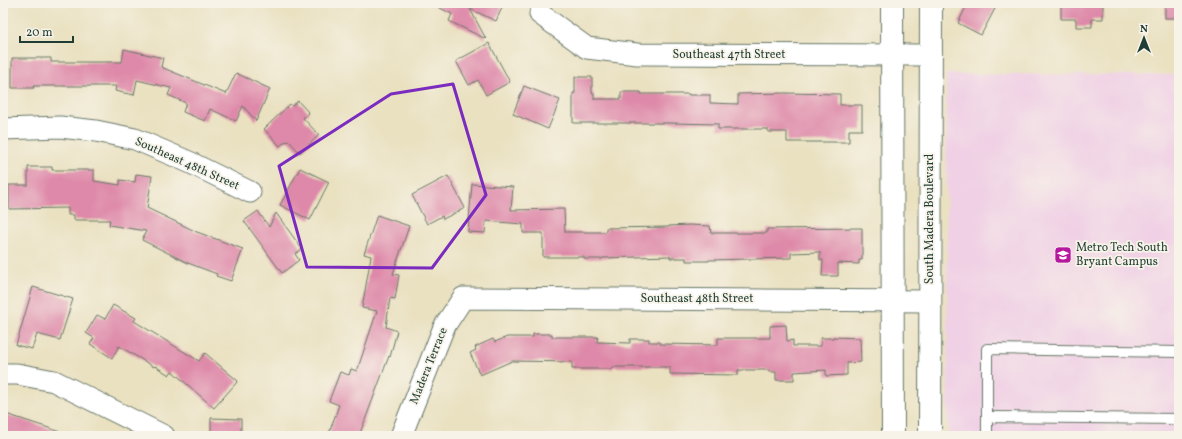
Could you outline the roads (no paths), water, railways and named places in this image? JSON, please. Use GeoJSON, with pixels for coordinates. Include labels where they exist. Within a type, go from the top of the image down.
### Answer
{"type":"FeatureCollection","features":[{"type":"Feature","properties":{"kind":"street"},"geometry":{"type":"LineString","coordinates":[[892,3],[893,436]]}},
{"type":"Feature","properties":{"kind":"street","name":"South Madera Boulevard"},"geometry":{"type":"LineString","coordinates":[[930,436],[931,3]]}},
{"type":"Feature","properties":{"kind":"street","name":"Southeast 47th Street"},"geometry":{"type":"LineString","coordinates":[[540,14],[587,48],[637,54],[931,55]]}},
{"type":"Feature","properties":{"kind":"street","name":"Southeast 48th Street"},"geometry":{"type":"LineString","coordinates":[[3,129],[60,127],[96,131],[135,140],[189,162],[250,192]]}},
{"type":"Feature","properties":{"kind":"street","name":"Southeast 48th Street"},"geometry":{"type":"LineString","coordinates":[[463,298],[930,301]]}},
{"type":"Feature","properties":{"kind":"street","name":"Madera Terrace"},"geometry":{"type":"LineString","coordinates":[[401,436],[444,327],[463,298]]}},
{"type":"Feature","properties":{"kind":"street"},"geometry":{"type":"LineString","coordinates":[[3,374],[17,374],[54,381],[164,436]]}},
{"type":"Feature","properties":{"kind":"lane"},"geometry":{"type":"LineString","coordinates":[[987,436],[987,349],[1179,352]]}},
{"type":"Feature","properties":{"kind":"lane"},"geometry":{"type":"LineString","coordinates":[[987,417],[1179,419]]}},
{"type":"Feature","properties":{"kind":"place","name":"Metro Tech South Bryant Campus"},"geometry":{"type":"Point","coordinates":[1063,255]}}]}
